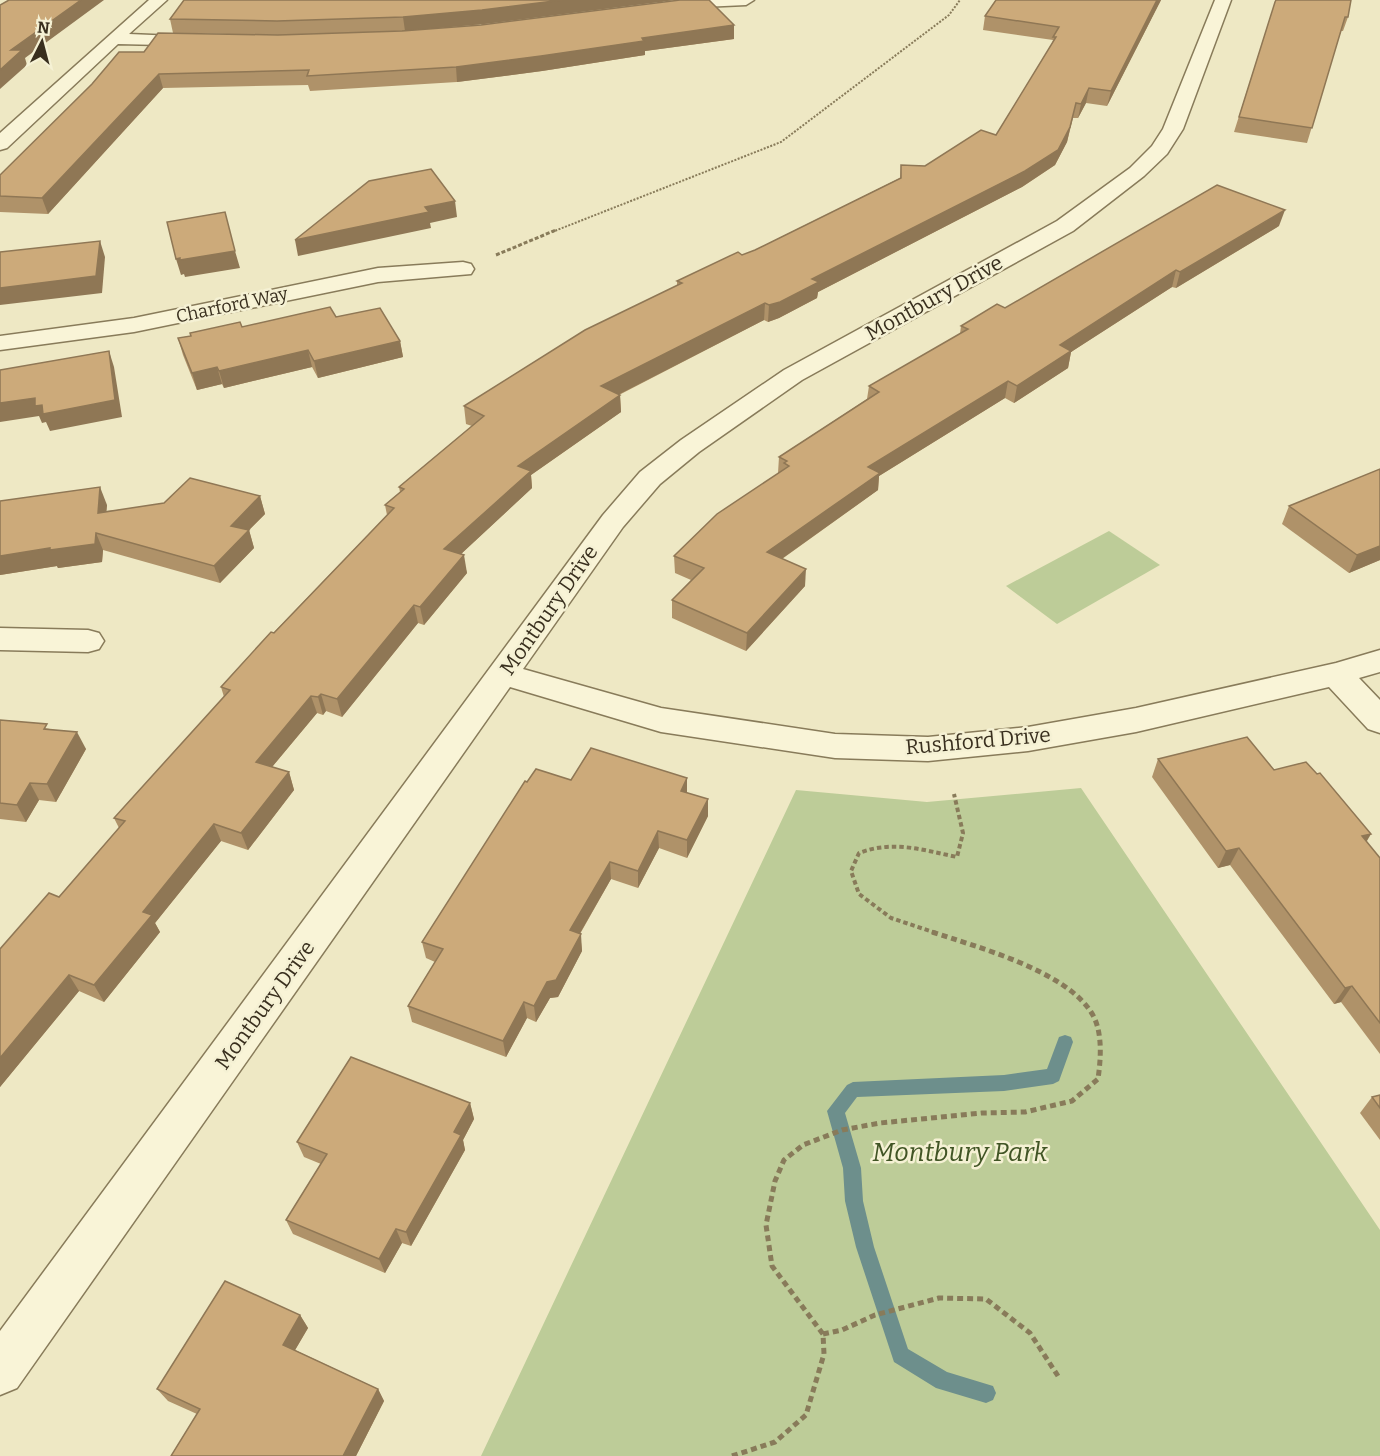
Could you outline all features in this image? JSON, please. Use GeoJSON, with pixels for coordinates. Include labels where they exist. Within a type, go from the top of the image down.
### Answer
{"type":"FeatureCollection","features":[{"type":"Feature","properties":{"kind":"street"},"geometry":{"type":"LineString","coordinates":[[0,144],[159,0]]}},
{"type":"Feature","properties":{"kind":"street"},"geometry":{"type":"LineString","coordinates":[[649,8],[684,3],[746,0]]}},
{"type":"Feature","properties":{"kind":"street","name":"Montbury Drive"},"geometry":{"type":"LineString","coordinates":[[0,1371],[613,521],[650,478],[793,375],[1065,226],[1137,171],[1160,150],[1173,129],[1223,0]]}},
{"type":"Feature","properties":{"kind":"street"},"geometry":{"type":"LineString","coordinates":[[114,39],[212,42]]}},
{"type":"Feature","properties":{"kind":"street","name":"Charford Way"},"geometry":{"type":"LineString","coordinates":[[0,343],[134,325],[378,275],[463,269]]}},
{"type":"Feature","properties":{"kind":"street"},"geometry":{"type":"LineString","coordinates":[[0,639],[88,641]]}},
{"type":"Feature","properties":{"kind":"street","name":"Rushford Drive"},"geometry":{"type":"LineString","coordinates":[[503,674],[661,720],[835,746],[928,749],[1028,739],[1136,720],[1336,674],[1380,661]]}},
{"type":"Feature","properties":{"kind":"street"},"geometry":{"type":"LineString","coordinates":[[1336,674],[1380,722]]}},
{"type":"Feature","properties":{"kind":"path"},"geometry":{"type":"LineString","coordinates":[[463,269],[606,209],[782,141],[949,15],[960,0]]}},
{"type":"Feature","properties":{"kind":"path"},"geometry":{"type":"LineString","coordinates":[[732,1456],[775,1442],[806,1415],[824,1354],[823,1334],[772,1266],[766,1225],[775,1181],[784,1160],[803,1145],[842,1130],[982,1113],[1025,1112],[1072,1101],[1098,1079],[1102,1050],[1091,1012],[1065,986],[1012,960],[891,918],[859,894],[851,871],[859,853],[874,846],[893,844],[957,857],[963,843],[963,825],[954,794]]}},
{"type":"Feature","properties":{"kind":"path"},"geometry":{"type":"LineString","coordinates":[[823,1334],[842,1330],[875,1315],[939,1298],[986,1299],[1030,1333],[1058,1376]]}},
{"type":"Feature","properties":{"kind":"green space"},"geometry":{"type":"Polygon","coordinates":[[[1109,531],[1160,565],[1057,624],[1006,586],[1109,531]]]}},
{"type":"Feature","properties":{"kind":"green space","name":"Montbury Park"},"geometry":{"type":"Polygon","coordinates":[[[1081,788],[1380,1230],[1380,1456],[481,1456],[796,790],[927,802],[1081,788]]]}},
{"type":"Feature","properties":{"kind":"building"},"geometry":{"type":"Polygon","coordinates":[[[9,0],[81,0],[11,50],[22,50],[0,70],[0,5],[9,0]]]}},
{"type":"Feature","properties":{"kind":"building"},"geometry":{"type":"Polygon","coordinates":[[[184,0],[562,0],[403,17],[277,21],[170,19],[184,0]]]}},
{"type":"Feature","properties":{"kind":"building"},"geometry":{"type":"Polygon","coordinates":[[[680,0],[709,0],[734,25],[642,38],[644,41],[456,67],[307,76],[309,70],[159,74],[42,198],[0,196],[0,175],[92,84],[119,52],[144,52],[158,33],[278,35],[402,31],[481,25],[680,0]]]}},
{"type":"Feature","properties":{"kind":"building"},"geometry":{"type":"Polygon","coordinates":[[[996,0],[1157,0],[1111,91],[1089,88],[1081,104],[1076,103],[1070,127],[1058,150],[1025,171],[812,279],[819,282],[780,302],[769,305],[765,303],[601,386],[620,395],[518,466],[531,471],[444,549],[464,555],[420,607],[414,605],[337,699],[321,694],[318,697],[311,696],[256,762],[289,772],[241,833],[214,824],[143,912],[152,915],[94,985],[69,975],[0,1058],[0,949],[49,893],[59,897],[125,821],[114,818],[230,690],[221,687],[271,632],[274,633],[394,508],[385,505],[404,489],[399,487],[484,416],[464,406],[585,330],[682,283],[677,281],[738,252],[742,255],[755,250],[901,178],[901,165],[925,166],[981,130],[996,135],[1056,37],[1053,37],[1059,27],[985,16],[996,0]]]}},
{"type":"Feature","properties":{"kind":"building"},"geometry":{"type":"Polygon","coordinates":[[[1276,0],[1351,0],[1348,17],[1345,17],[1312,128],[1239,117],[1276,0]]]}},
{"type":"Feature","properties":{"kind":"building"},"geometry":{"type":"Polygon","coordinates":[[[431,169],[455,201],[425,207],[429,212],[295,240],[369,181],[431,169]]]}},
{"type":"Feature","properties":{"kind":"building"},"geometry":{"type":"Polygon","coordinates":[[[1217,185],[1285,210],[1180,272],[1176,270],[1060,345],[1071,351],[1017,386],[1008,381],[868,467],[880,473],[767,552],[806,569],[747,633],[672,600],[704,568],[674,556],[717,514],[789,466],[784,463],[787,461],[779,457],[879,392],[869,386],[968,329],[961,326],[997,304],[1005,308],[1217,185]]]}},
{"type":"Feature","properties":{"kind":"building"},"geometry":{"type":"Polygon","coordinates":[[[225,212],[235,251],[176,259],[167,222],[225,212]]]}},
{"type":"Feature","properties":{"kind":"building"},"geometry":{"type":"Polygon","coordinates":[[[100,241],[96,276],[0,288],[0,252],[100,241]]]}},
{"type":"Feature","properties":{"kind":"building"},"geometry":{"type":"Polygon","coordinates":[[[330,307],[336,317],[380,308],[400,341],[314,361],[308,350],[219,371],[217,367],[192,373],[178,338],[191,336],[190,333],[240,322],[242,327],[330,307]]]}},
{"type":"Feature","properties":{"kind":"building"},"geometry":{"type":"Polygon","coordinates":[[[109,351],[115,400],[43,414],[42,405],[35,406],[35,398],[0,403],[0,370],[109,351]]]}},
{"type":"Feature","properties":{"kind":"building"},"geometry":{"type":"Polygon","coordinates":[[[1380,469],[1380,546],[1357,555],[1289,506],[1380,469]]]}},
{"type":"Feature","properties":{"kind":"building"},"geometry":{"type":"Polygon","coordinates":[[[190,478],[260,496],[231,526],[249,530],[214,566],[96,533],[95,544],[0,556],[0,501],[100,487],[98,513],[164,503],[190,478]]]}},
{"type":"Feature","properties":{"kind":"building"},"geometry":{"type":"Polygon","coordinates":[[[0,720],[47,724],[44,729],[77,732],[47,784],[30,783],[17,805],[0,803],[0,720]]]}},
{"type":"Feature","properties":{"kind":"building"},"geometry":{"type":"Polygon","coordinates":[[[1247,737],[1274,770],[1306,762],[1317,774],[1320,773],[1371,834],[1362,836],[1380,858],[1380,1023],[1352,986],[1345,988],[1239,848],[1226,851],[1158,759],[1247,737]]]}},
{"type":"Feature","properties":{"kind":"building"},"geometry":{"type":"Polygon","coordinates":[[[591,748],[687,778],[681,791],[708,799],[687,840],[658,831],[638,871],[610,862],[570,930],[581,934],[556,980],[547,982],[534,1006],[524,1002],[503,1041],[408,1006],[443,949],[422,942],[525,781],[527,782],[536,769],[571,780],[591,748]]]}},
{"type":"Feature","properties":{"kind":"building"},"geometry":{"type":"Polygon","coordinates":[[[351,1057],[470,1103],[454,1132],[461,1135],[406,1232],[396,1229],[379,1259],[286,1220],[327,1154],[297,1142],[351,1057]]]}},
{"type":"Feature","properties":{"kind":"building"},"geometry":{"type":"Polygon","coordinates":[[[1380,1095],[1380,1108],[1372,1097],[1380,1095]]]}},
{"type":"Feature","properties":{"kind":"building"},"geometry":{"type":"Polygon","coordinates":[[[225,1281],[300,1315],[283,1345],[378,1389],[343,1456],[171,1456],[200,1409],[157,1389],[225,1281]]]}},
{"type":"Feature","properties":{"kind":"waterway"},"geometry":{"type":"LineString","coordinates":[[986,1393],[943,1381],[901,1355],[865,1247],[854,1201],[852,1168],[836,1111],[853,1090],[1004,1083],[1053,1076],[1065,1042]]}}]}
